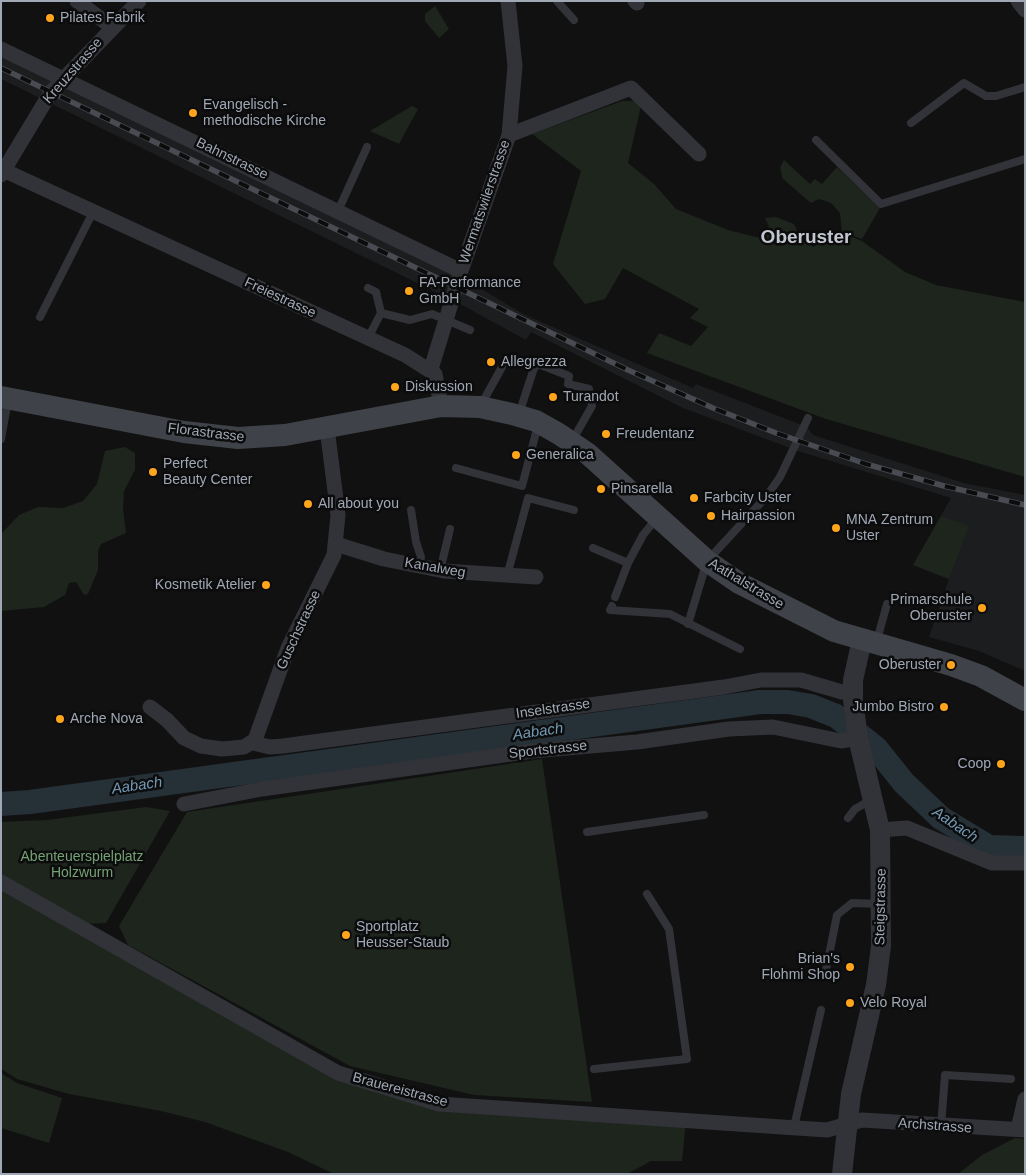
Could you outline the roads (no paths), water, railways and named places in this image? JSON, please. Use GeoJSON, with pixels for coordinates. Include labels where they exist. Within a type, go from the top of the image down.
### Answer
{"type":"FeatureCollection","features":[{"type":"Feature","properties":{"kind":"main road","name":"Aathalstrasse"},"geometry":{"type":"LineString","coordinates":[[441,406],[480,407],[529,419],[572,442],[587,453],[707,561],[739,583],[808,620],[869,642],[966,670],[1025,700]]}},
{"type":"Feature","properties":{"kind":"main road","name":"Florastrasse"},"geometry":{"type":"LineString","coordinates":[[4,409],[214,436],[254,438],[327,428],[441,406]]}},
{"type":"Feature","properties":{"kind":"street"},"geometry":{"type":"LineString","coordinates":[[77,1],[112,28]]}},
{"type":"Feature","properties":{"kind":"street","name":"Kreuzstrasse"},"geometry":{"type":"LineString","coordinates":[[2,172],[51,92],[139,1]]}},
{"type":"Feature","properties":{"kind":"street","name":"Wermatswilerstrasse"},"geometry":{"type":"LineString","coordinates":[[431,369],[461,271],[508,135],[515,66],[508,1]]}},
{"type":"Feature","properties":{"kind":"street","name":"Bahnstrasse"},"geometry":{"type":"LineString","coordinates":[[1,49],[461,271]]}},
{"type":"Feature","properties":{"kind":"street"},"geometry":{"type":"LineString","coordinates":[[508,135],[632,88],[699,154]]}},
{"type":"Feature","properties":{"kind":"street","name":"Freiestrasse"},"geometry":{"type":"LineString","coordinates":[[2,172],[368,338],[431,369]]}},
{"type":"Feature","properties":{"kind":"street"},"geometry":{"type":"LineString","coordinates":[[431,369],[438,381],[441,406]]}},
{"type":"Feature","properties":{"kind":"street","name":"Guschstrasse"},"geometry":{"type":"LineString","coordinates":[[253,743],[288,648],[329,567],[336,544],[336,497],[327,428]]}},
{"type":"Feature","properties":{"kind":"street","name":"Kanalweg"},"geometry":{"type":"LineString","coordinates":[[336,544],[384,559],[440,571],[536,577]]}},
{"type":"Feature","properties":{"kind":"street","name":"Steigstrasse"},"geometry":{"type":"LineString","coordinates":[[842,1174],[847,1123],[880,965],[882,904],[880,830],[874,799],[856,736],[852,691],[852,680],[869,642]]}},
{"type":"Feature","properties":{"kind":"street","name":"Inselstrasse"},"geometry":{"type":"LineString","coordinates":[[253,743],[283,746],[724,687],[761,680],[801,680],[842,692],[852,691]]}},
{"type":"Feature","properties":{"kind":"street"},"geometry":{"type":"LineString","coordinates":[[150,707],[167,720],[184,738],[201,746],[222,749],[244,747],[253,743]]}},
{"type":"Feature","properties":{"kind":"street","name":"Sportstrasse"},"geometry":{"type":"LineString","coordinates":[[184,804],[237,794],[532,751],[636,742],[729,729],[785,728],[841,741],[856,736]]}},
{"type":"Feature","properties":{"kind":"street"},"geometry":{"type":"LineString","coordinates":[[880,830],[907,828],[992,863],[1025,863]]}},
{"type":"Feature","properties":{"kind":"street","name":"Brauereistrasse"},"geometry":{"type":"LineString","coordinates":[[1,882],[338,1073],[439,1104],[826,1130],[847,1123]]}},
{"type":"Feature","properties":{"kind":"street"},"geometry":{"type":"LineString","coordinates":[[1022,1129],[1025,1099]]}},
{"type":"Feature","properties":{"kind":"street","name":"Archstrasse"},"geometry":{"type":"LineString","coordinates":[[847,1123],[862,1120],[1022,1129]]}},
{"type":"Feature","properties":{"kind":"lane"},"geometry":{"type":"LineString","coordinates":[[556,1],[574,20]]}},
{"type":"Feature","properties":{"kind":"lane"},"geometry":{"type":"LineString","coordinates":[[911,123],[964,83],[986,96],[996,96],[1025,87]]}},
{"type":"Feature","properties":{"kind":"lane"},"geometry":{"type":"LineString","coordinates":[[816,140],[881,204],[1025,159]]}},
{"type":"Feature","properties":{"kind":"lane"},"geometry":{"type":"LineString","coordinates":[[338,211],[368,147]]}},
{"type":"Feature","properties":{"kind":"lane"},"geometry":{"type":"LineString","coordinates":[[40,317],[93,212]]}},
{"type":"Feature","properties":{"kind":"lane"},"geometry":{"type":"LineString","coordinates":[[368,288],[376,292],[380,312],[368,338]]}},
{"type":"Feature","properties":{"kind":"lane"},"geometry":{"type":"LineString","coordinates":[[380,312],[403,320],[432,314],[470,330]]}},
{"type":"Feature","properties":{"kind":"lane"},"geometry":{"type":"LineString","coordinates":[[456,468],[522,486],[534,368],[538,364],[569,376],[568,384],[589,390],[592,406],[572,442]]}},
{"type":"Feature","properties":{"kind":"lane"},"geometry":{"type":"LineString","coordinates":[[480,407],[502,367]]}},
{"type":"Feature","properties":{"kind":"lane"},"geometry":{"type":"LineString","coordinates":[[1,439],[4,427],[4,409]]}},
{"type":"Feature","properties":{"kind":"lane"},"geometry":{"type":"LineString","coordinates":[[688,624],[707,561],[766,497],[780,476],[808,418]]}},
{"type":"Feature","properties":{"kind":"lane"},"geometry":{"type":"LineString","coordinates":[[507,576],[528,498],[574,510]]}},
{"type":"Feature","properties":{"kind":"lane"},"geometry":{"type":"LineString","coordinates":[[411,510],[416,542],[421,557]]}},
{"type":"Feature","properties":{"kind":"lane"},"geometry":{"type":"LineString","coordinates":[[615,597],[628,563],[643,535],[658,518]]}},
{"type":"Feature","properties":{"kind":"lane"},"geometry":{"type":"LineString","coordinates":[[440,571],[450,529]]}},
{"type":"Feature","properties":{"kind":"lane"},"geometry":{"type":"LineString","coordinates":[[592,548],[628,563]]}},
{"type":"Feature","properties":{"kind":"lane"},"geometry":{"type":"LineString","coordinates":[[869,642],[887,604]]}},
{"type":"Feature","properties":{"kind":"lane"},"geometry":{"type":"LineString","coordinates":[[612,606],[610,610],[670,614],[740,649]]}},
{"type":"Feature","properties":{"kind":"lane"},"geometry":{"type":"LineString","coordinates":[[848,818],[855,809],[874,799]]}},
{"type":"Feature","properties":{"kind":"lane"},"geometry":{"type":"LineString","coordinates":[[587,832],[704,815]]}},
{"type":"Feature","properties":{"kind":"lane"},"geometry":{"type":"LineString","coordinates":[[594,1069],[687,1060],[669,929],[647,894]]}},
{"type":"Feature","properties":{"kind":"lane"},"geometry":{"type":"LineString","coordinates":[[826,975],[837,915],[852,903],[882,904]]}},
{"type":"Feature","properties":{"kind":"lane"},"geometry":{"type":"LineString","coordinates":[[794,1127],[821,1010]]}},
{"type":"Feature","properties":{"kind":"lane"},"geometry":{"type":"LineString","coordinates":[[942,1126],[945,1075],[1011,1079]]}},
{"type":"Feature","properties":{"kind":"waterway","name":"Aabach"},"geometry":{"type":"LineString","coordinates":[[1,804],[30,802],[760,702],[788,702],[811,706],[836,716],[876,748],[904,783],[941,818],[989,847],[1025,848]]}},
{"type":"Feature","properties":{"kind":"railway"},"geometry":{"type":"LineString","coordinates":[[1,68],[628,370],[713,408],[776,433],[866,464],[944,486],[1025,505]]}},
{"type":"Feature","properties":{"kind":"place","name":"Pilates Fabrik"},"geometry":{"type":"Point","coordinates":[50,18]}},
{"type":"Feature","properties":{"kind":"place","name":"Evangelisch - methodische Kirche"},"geometry":{"type":"Point","coordinates":[193,113]}},
{"type":"Feature","properties":{"kind":"place","name":"FA-Performance GmbH"},"geometry":{"type":"Point","coordinates":[409,291]}},
{"type":"Feature","properties":{"kind":"place","name":"Allegrezza"},"geometry":{"type":"Point","coordinates":[491,362]}},
{"type":"Feature","properties":{"kind":"place","name":"Diskussion"},"geometry":{"type":"Point","coordinates":[395,387]}},
{"type":"Feature","properties":{"kind":"place","name":"Turandot"},"geometry":{"type":"Point","coordinates":[553,397]}},
{"type":"Feature","properties":{"kind":"place","name":"Freudentanz"},"geometry":{"type":"Point","coordinates":[606,434]}},
{"type":"Feature","properties":{"kind":"place","name":"Generalica"},"geometry":{"type":"Point","coordinates":[516,455]}},
{"type":"Feature","properties":{"kind":"place","name":"Perfect Beauty Center"},"geometry":{"type":"Point","coordinates":[153,472]}},
{"type":"Feature","properties":{"kind":"place","name":"Pinsarella"},"geometry":{"type":"Point","coordinates":[601,489]}},
{"type":"Feature","properties":{"kind":"place","name":"Farbcity Uster"},"geometry":{"type":"Point","coordinates":[694,498]}},
{"type":"Feature","properties":{"kind":"place","name":"All about you"},"geometry":{"type":"Point","coordinates":[308,504]}},
{"type":"Feature","properties":{"kind":"place","name":"Hairpassion"},"geometry":{"type":"Point","coordinates":[711,516]}},
{"type":"Feature","properties":{"kind":"place","name":"MNA Zentrum Uster"},"geometry":{"type":"Point","coordinates":[836,528]}},
{"type":"Feature","properties":{"kind":"place","name":"Kosmetik Atelier"},"geometry":{"type":"Point","coordinates":[266,585]}},
{"type":"Feature","properties":{"kind":"place","name":"Primarschule Oberuster"},"geometry":{"type":"Point","coordinates":[982,608]}},
{"type":"Feature","properties":{"kind":"place","name":"Oberuster"},"geometry":{"type":"Point","coordinates":[951,665]}},
{"type":"Feature","properties":{"kind":"place","name":"Jumbo Bistro"},"geometry":{"type":"Point","coordinates":[944,707]}},
{"type":"Feature","properties":{"kind":"place","name":"Arche Nova"},"geometry":{"type":"Point","coordinates":[60,719]}},
{"type":"Feature","properties":{"kind":"place","name":"Coop"},"geometry":{"type":"Point","coordinates":[1001,764]}},
{"type":"Feature","properties":{"kind":"place","name":"Sportplatz Heusser-Staub"},"geometry":{"type":"Point","coordinates":[346,935]}},
{"type":"Feature","properties":{"kind":"place","name":"Brian's Flohmi Shop"},"geometry":{"type":"Point","coordinates":[850,967]}},
{"type":"Feature","properties":{"kind":"place","name":"Velo Royal"},"geometry":{"type":"Point","coordinates":[850,1003]}},
{"type":"Feature","properties":{"kind":"district","name":"Oberuster"},"geometry":{"type":"Point","coordinates":[806,238]}},
{"type":"Feature","properties":{"kind":"park label","name":"Abenteuerspielplatz Holzwurm"},"geometry":{"type":"Point","coordinates":[82,866]}}]}
